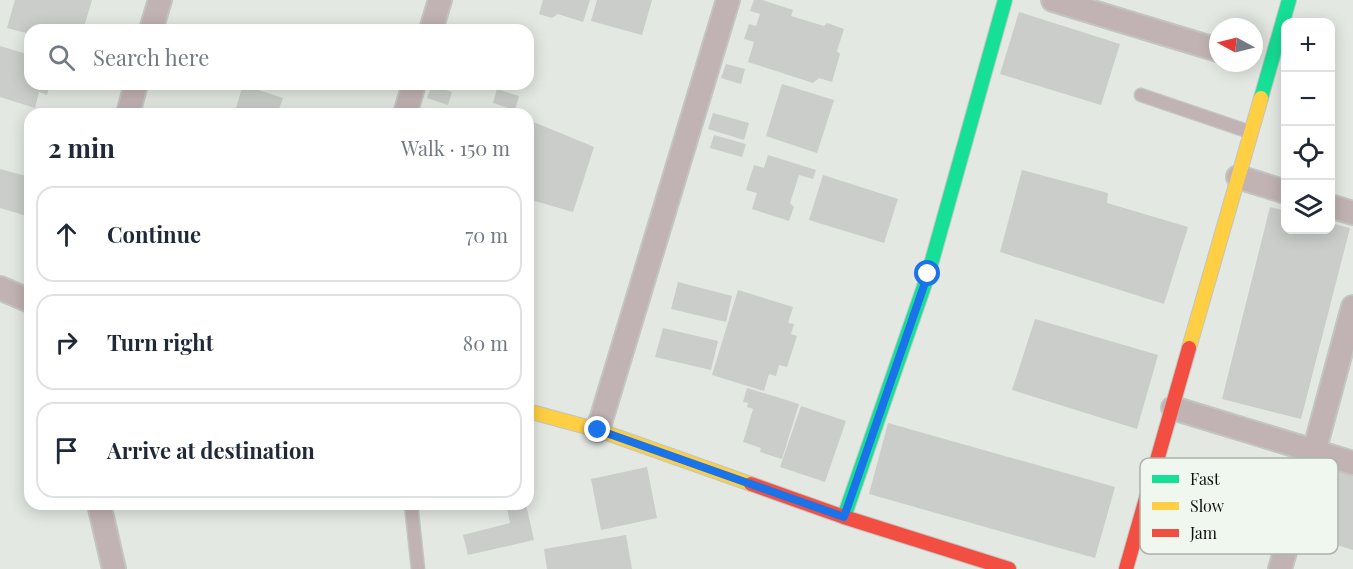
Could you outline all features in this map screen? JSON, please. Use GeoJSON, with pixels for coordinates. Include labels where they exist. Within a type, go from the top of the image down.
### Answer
{"type":"FeatureCollection","features":[{"type":"Feature","properties":{"kind":"street"},"geometry":{"type":"LineString","coordinates":[[153,24],[160,0]]}},
{"type":"Feature","properties":{"kind":"street"},"geometry":{"type":"LineString","coordinates":[[433,24],[440,0]]}},
{"type":"Feature","properties":{"kind":"street"},"geometry":{"type":"LineString","coordinates":[[598,430],[728,0]]}},
{"type":"Feature","properties":{"kind":"street"},"geometry":{"type":"LineString","coordinates":[[844,517],[928,274],[1005,0]]}},
{"type":"Feature","properties":{"kind":"street"},"geometry":{"type":"LineString","coordinates":[[1053,0],[1209,47]]}},
{"type":"Feature","properties":{"kind":"street"},"geometry":{"type":"LineString","coordinates":[[1263,61],[1289,0]]}},
{"type":"Feature","properties":{"kind":"street"},"geometry":{"type":"LineString","coordinates":[[1158,458],[1251,133],[1261,72]]}},
{"type":"Feature","properties":{"kind":"street"},"geometry":{"type":"LineString","coordinates":[[130,108],[134,90]]}},
{"type":"Feature","properties":{"kind":"street"},"geometry":{"type":"LineString","coordinates":[[407,108],[412,90]]}},
{"type":"Feature","properties":{"kind":"street"},"geometry":{"type":"LineString","coordinates":[[1238,177],[1281,190]]}},
{"type":"Feature","properties":{"kind":"street"},"geometry":{"type":"LineString","coordinates":[[1335,208],[1353,213]]}},
{"type":"Feature","properties":{"kind":"street"},"geometry":{"type":"LineString","coordinates":[[0,288],[24,298]]}},
{"type":"Feature","properties":{"kind":"street"},"geometry":{"type":"LineString","coordinates":[[1312,458],[1353,307]]}},
{"type":"Feature","properties":{"kind":"street"},"geometry":{"type":"LineString","coordinates":[[1173,408],[1335,458]]}},
{"type":"Feature","properties":{"kind":"street"},"geometry":{"type":"LineString","coordinates":[[534,413],[598,430],[844,517],[1009,569]]}},
{"type":"Feature","properties":{"kind":"street"},"geometry":{"type":"LineString","coordinates":[[1338,459],[1353,463]]}},
{"type":"Feature","properties":{"kind":"street"},"geometry":{"type":"LineString","coordinates":[[100,510],[114,569]]}},
{"type":"Feature","properties":{"kind":"street"},"geometry":{"type":"LineString","coordinates":[[1126,569],[1140,521]]}},
{"type":"Feature","properties":{"kind":"street"},"geometry":{"type":"LineString","coordinates":[[1280,569],[1284,554]]}},
{"type":"Feature","properties":{"kind":"lane"},"geometry":{"type":"LineString","coordinates":[[1141,95],[1251,133]]}},
{"type":"Feature","properties":{"kind":"lane"},"geometry":{"type":"LineString","coordinates":[[412,510],[418,569]]}},
{"type":"Feature","properties":{"kind":"building"},"geometry":{"type":"Polygon","coordinates":[[[15,0],[92,0],[85,24],[24,24],[24,32],[7,28],[15,0]]]}},
{"type":"Feature","properties":{"kind":"building"},"geometry":{"type":"Polygon","coordinates":[[[543,0],[590,0],[583,22],[558,14],[552,18],[539,14],[543,0]]]}},
{"type":"Feature","properties":{"kind":"building"},"geometry":{"type":"Polygon","coordinates":[[[597,0],[652,0],[642,35],[591,21],[597,0]]]}},
{"type":"Feature","properties":{"kind":"building"},"geometry":{"type":"Polygon","coordinates":[[[754,0],[762,0],[793,10],[791,16],[824,26],[827,23],[844,29],[837,51],[840,54],[832,82],[819,78],[813,83],[748,62],[754,42],[744,39],[749,24],[756,26],[760,14],[750,11],[754,0]]]}},
{"type":"Feature","properties":{"kind":"building"},"geometry":{"type":"Polygon","coordinates":[[[1019,12],[1120,44],[1101,105],[1000,74],[1019,12]]]}},
{"type":"Feature","properties":{"kind":"building"},"geometry":{"type":"Polygon","coordinates":[[[0,46],[24,53],[24,90],[48,90],[47,95],[39,92],[35,108],[0,97],[0,46]]]}},
{"type":"Feature","properties":{"kind":"building"},"geometry":{"type":"Polygon","coordinates":[[[726,64],[745,69],[741,84],[721,78],[726,64]]]}},
{"type":"Feature","properties":{"kind":"building"},"geometry":{"type":"Polygon","coordinates":[[[782,84],[834,100],[817,153],[766,136],[782,84]]]}},
{"type":"Feature","properties":{"kind":"building"},"geometry":{"type":"Polygon","coordinates":[[[241,90],[258,90],[283,98],[279,108],[236,108],[241,90]]]}},
{"type":"Feature","properties":{"kind":"building"},"geometry":{"type":"Polygon","coordinates":[[[430,90],[452,92],[448,105],[427,98],[430,90]]]}},
{"type":"Feature","properties":{"kind":"building"},"geometry":{"type":"Polygon","coordinates":[[[497,90],[519,96],[516,108],[493,103],[497,90]]]}},
{"type":"Feature","properties":{"kind":"building"},"geometry":{"type":"Polygon","coordinates":[[[713,113],[749,123],[744,140],[708,129],[713,113]]]}},
{"type":"Feature","properties":{"kind":"building"},"geometry":{"type":"Polygon","coordinates":[[[534,122],[594,147],[573,212],[534,201],[534,122]]]}},
{"type":"Feature","properties":{"kind":"building"},"geometry":{"type":"Polygon","coordinates":[[[714,135],[746,144],[742,157],[710,148],[714,135]]]}},
{"type":"Feature","properties":{"kind":"building"},"geometry":{"type":"Polygon","coordinates":[[[768,155],[816,170],[813,179],[799,175],[790,203],[794,207],[789,221],[752,209],[757,193],[746,190],[754,165],[764,168],[768,155]]]}},
{"type":"Feature","properties":{"kind":"building"},"geometry":{"type":"Polygon","coordinates":[[[0,169],[24,175],[24,215],[0,208],[0,169]]]}},
{"type":"Feature","properties":{"kind":"building"},"geometry":{"type":"Polygon","coordinates":[[[1022,170],[1108,193],[1107,203],[1188,227],[1164,304],[1000,252],[1022,170]]]}},
{"type":"Feature","properties":{"kind":"building"},"geometry":{"type":"Polygon","coordinates":[[[823,175],[898,199],[884,243],[809,220],[823,175]]]}},
{"type":"Feature","properties":{"kind":"building"},"geometry":{"type":"Polygon","coordinates":[[[1270,207],[1281,210],[1281,234],[1335,234],[1335,224],[1350,228],[1301,419],[1222,399],[1270,207]]]}},
{"type":"Feature","properties":{"kind":"building"},"geometry":{"type":"Polygon","coordinates":[[[678,282],[732,296],[726,322],[671,309],[678,282]]]}},
{"type":"Feature","properties":{"kind":"building"},"geometry":{"type":"Polygon","coordinates":[[[738,290],[793,307],[788,323],[794,324],[791,334],[797,336],[787,367],[779,365],[776,376],[769,374],[764,391],[712,375],[738,290]]]}},
{"type":"Feature","properties":{"kind":"building"},"geometry":{"type":"Polygon","coordinates":[[[1035,319],[1158,355],[1137,429],[1012,390],[1035,319]]]}},
{"type":"Feature","properties":{"kind":"building"},"geometry":{"type":"Polygon","coordinates":[[[663,328],[718,341],[711,370],[655,357],[663,328]]]}},
{"type":"Feature","properties":{"kind":"building"},"geometry":{"type":"Polygon","coordinates":[[[747,388],[799,404],[782,459],[760,452],[761,448],[743,442],[753,409],[747,407],[748,403],[743,402],[747,388]]]}},
{"type":"Feature","properties":{"kind":"building"},"geometry":{"type":"Polygon","coordinates":[[[801,406],[846,421],[825,482],[780,467],[801,406]]]}},
{"type":"Feature","properties":{"kind":"building"},"geometry":{"type":"Polygon","coordinates":[[[888,423],[1115,487],[1095,558],[869,494],[888,423]]]}},
{"type":"Feature","properties":{"kind":"building"},"geometry":{"type":"Polygon","coordinates":[[[1338,466],[1353,470],[1353,550],[1338,545],[1338,466]]]}},
{"type":"Feature","properties":{"kind":"building"},"geometry":{"type":"Polygon","coordinates":[[[647,467],[657,518],[601,530],[591,479],[647,467]]]}},
{"type":"Feature","properties":{"kind":"building"},"geometry":{"type":"Polygon","coordinates":[[[507,510],[527,510],[534,540],[468,555],[463,535],[510,523],[507,510]]]}},
{"type":"Feature","properties":{"kind":"building"},"geometry":{"type":"Polygon","coordinates":[[[626,535],[632,569],[547,569],[544,549],[626,535]]]}},
{"type":"Feature","properties":{"kind":"traffic: fast"},"geometry":{"type":"LineString","coordinates":[[844,517],[928,275],[1005,0]]}},
{"type":"Feature","properties":{"kind":"traffic: fast"},"geometry":{"type":"LineString","coordinates":[[1261,98],[1289,0]]}},
{"type":"Feature","properties":{"kind":"traffic: slow"},"geometry":{"type":"LineString","coordinates":[[1189,348],[1261,98]]}},
{"type":"Feature","properties":{"kind":"traffic: slow"},"geometry":{"type":"LineString","coordinates":[[534,413],[598,430],[751,484]]}},
{"type":"Feature","properties":{"kind":"traffic: jam"},"geometry":{"type":"LineString","coordinates":[[1158,458],[1189,348]]}},
{"type":"Feature","properties":{"kind":"traffic: jam"},"geometry":{"type":"LineString","coordinates":[[751,484],[844,517],[1009,569]]}},
{"type":"Feature","properties":{"kind":"traffic: jam"},"geometry":{"type":"LineString","coordinates":[[1126,569],[1140,520]]}},
{"type":"Feature","properties":{"kind":"route"},"geometry":{"type":"LineString","coordinates":[[598,430],[844,517],[928,274]]}}]}
